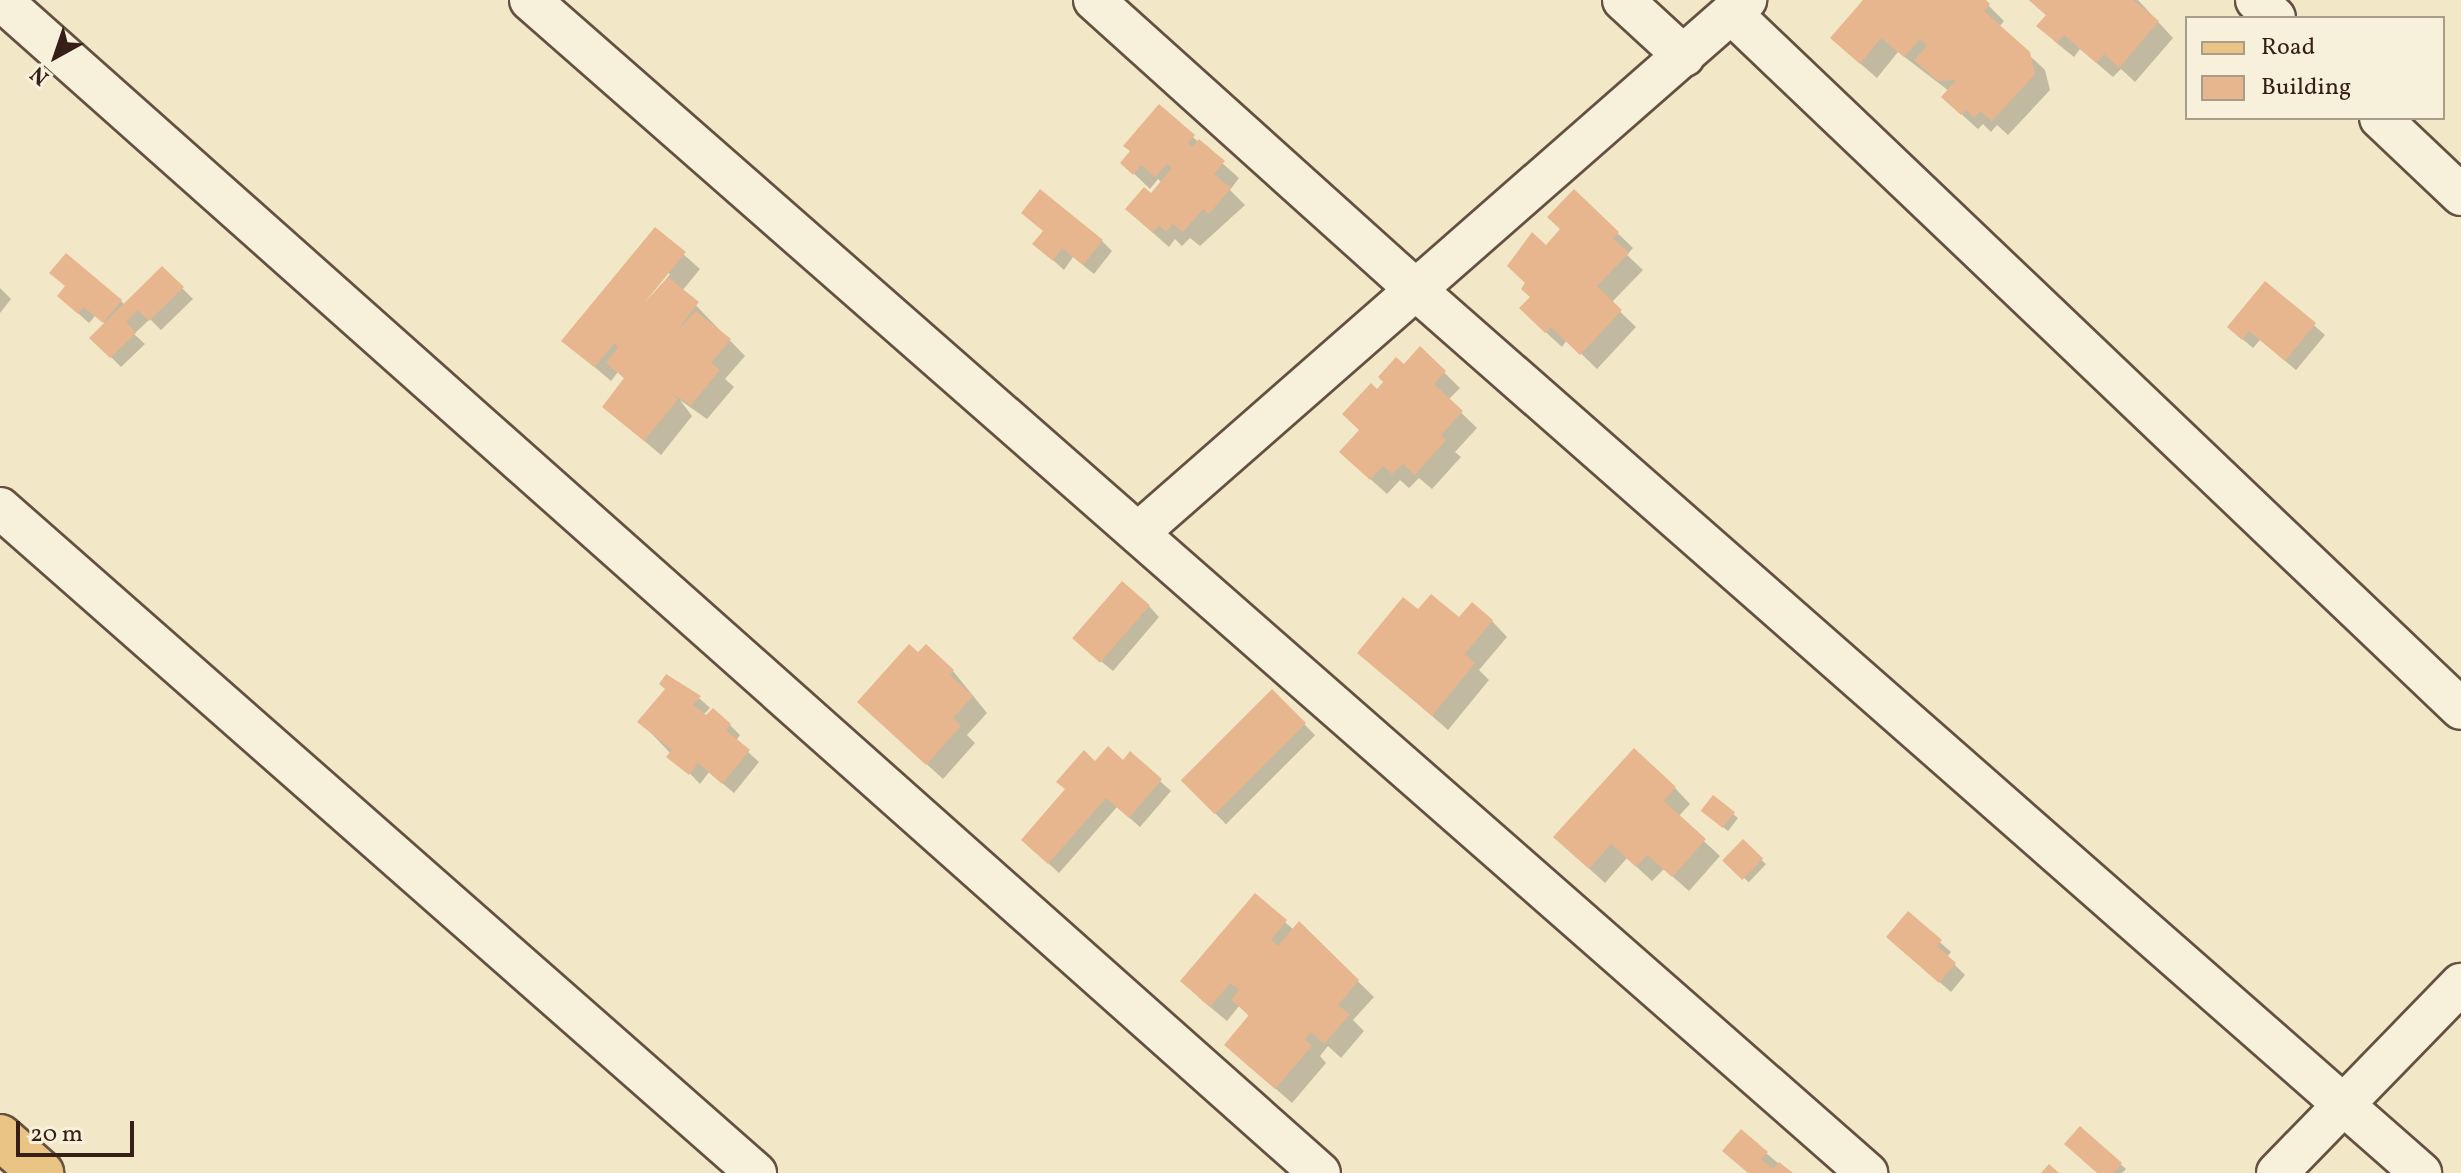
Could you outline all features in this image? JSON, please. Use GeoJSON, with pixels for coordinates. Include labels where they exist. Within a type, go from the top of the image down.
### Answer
{"type":"FeatureCollection","features":[{"type":"Feature","properties":{"kind":"main road"},"geometry":{"type":"LineString","coordinates":[[0,1137],[41,1173]]}},
{"type":"Feature","properties":{"kind":"street"},"geometry":{"type":"LineString","coordinates":[[530,0],[1867,1173]]}},
{"type":"Feature","properties":{"kind":"street"},"geometry":{"type":"LineString","coordinates":[[1623,0],[1684,56]]}},
{"type":"Feature","properties":{"kind":"street"},"geometry":{"type":"LineString","coordinates":[[2256,0],[2273,16]]}},
{"type":"Feature","properties":{"kind":"street"},"geometry":{"type":"LineString","coordinates":[[1105,3],[1416,290],[2421,1173]]}},
{"type":"Feature","properties":{"kind":"street"},"geometry":{"type":"LineString","coordinates":[[1138,533],[1739,7],[2461,709]]}},
{"type":"Feature","properties":{"kind":"street"},"geometry":{"type":"LineString","coordinates":[[10,10],[1320,1173]]}},
{"type":"Feature","properties":{"kind":"street"},"geometry":{"type":"LineString","coordinates":[[2382,120],[2461,195]]}},
{"type":"Feature","properties":{"kind":"street"},"geometry":{"type":"LineString","coordinates":[[0,508],[756,1173]]}},
{"type":"Feature","properties":{"kind":"street"},"geometry":{"type":"LineString","coordinates":[[2277,1173],[2461,984]]}},
{"type":"Feature","properties":{"kind":"building"},"geometry":{"type":"Polygon","coordinates":[[[1863,0],[1986,0],[1990,4],[1984,11],[2030,52],[2035,74],[1992,121],[1980,111],[1974,118],[1966,110],[1961,115],[1941,97],[1956,80],[1938,81],[1914,60],[1927,46],[1920,39],[1904,57],[1881,38],[1860,64],[1830,38],[1863,0]]]}},
{"type":"Feature","properties":{"kind":"building"},"geometry":{"type":"Polygon","coordinates":[[[2029,0],[2133,0],[2159,21],[2119,68],[2104,54],[2096,63],[2064,35],[2057,43],[2036,26],[2046,15],[2029,0]]]}},
{"type":"Feature","properties":{"kind":"building"},"geometry":{"type":"Polygon","coordinates":[[[1159,104],[1195,135],[1188,143],[1192,147],[1199,139],[1225,161],[1214,174],[1231,188],[1209,214],[1203,209],[1183,232],[1173,224],[1166,232],[1159,225],[1153,233],[1125,209],[1144,187],[1151,193],[1172,168],[1167,164],[1155,177],[1141,165],[1133,175],[1120,163],[1130,151],[1123,146],[1159,104]]]}},
{"type":"Feature","properties":{"kind":"building"},"geometry":{"type":"Polygon","coordinates":[[[1040,189],[1103,240],[1083,265],[1062,248],[1053,261],[1032,244],[1043,231],[1021,213],[1040,189]]]}},
{"type":"Feature","properties":{"kind":"building"},"geometry":{"type":"Polygon","coordinates":[[[1574,189],[1619,232],[1613,238],[1629,253],[1597,286],[1622,310],[1580,355],[1551,327],[1545,333],[1519,308],[1530,297],[1521,289],[1525,283],[1507,266],[1532,232],[1546,245],[1560,229],[1547,217],[1574,189]]]}},
{"type":"Feature","properties":{"kind":"building"},"geometry":{"type":"Polygon","coordinates":[[[655,227],[686,252],[645,302],[668,277],[699,302],[676,332],[696,311],[731,339],[711,363],[720,370],[691,405],[669,392],[678,399],[644,441],[602,407],[624,378],[606,363],[618,347],[615,343],[594,367],[561,341],[655,227]]]}},
{"type":"Feature","properties":{"kind":"building"},"geometry":{"type":"Polygon","coordinates":[[[66,253],[122,300],[103,323],[84,307],[78,314],[57,296],[65,286],[49,273],[66,253]]]}},
{"type":"Feature","properties":{"kind":"building"},"geometry":{"type":"Polygon","coordinates":[[[162,266],[184,287],[149,321],[138,310],[126,322],[136,333],[110,358],[89,338],[162,266]]]}},
{"type":"Feature","properties":{"kind":"building"},"geometry":{"type":"Polygon","coordinates":[[[2265,281],[2316,323],[2285,361],[2249,331],[2242,340],[2227,327],[2265,281]]]}},
{"type":"Feature","properties":{"kind":"building"},"geometry":{"type":"Polygon","coordinates":[[[1420,346],[1446,371],[1434,384],[1463,411],[1441,435],[1446,440],[1415,475],[1403,464],[1392,474],[1383,466],[1370,480],[1339,452],[1359,430],[1342,414],[1371,383],[1377,389],[1383,382],[1378,377],[1396,357],[1404,364],[1420,346]]]}},
{"type":"Feature","properties":{"kind":"building"},"geometry":{"type":"Polygon","coordinates":[[[1122,581],[1150,605],[1100,663],[1072,638],[1122,581]]]}},
{"type":"Feature","properties":{"kind":"building"},"geometry":{"type":"Polygon","coordinates":[[[1431,594],[1459,617],[1472,602],[1493,620],[1465,654],[1475,663],[1432,716],[1357,653],[1403,597],[1418,609],[1431,594]]]}},
{"type":"Feature","properties":{"kind":"building"},"geometry":{"type":"Polygon","coordinates":[[[909,644],[918,652],[926,644],[954,670],[950,675],[973,696],[953,718],[961,726],[926,765],[857,702],[909,644]]]}},
{"type":"Feature","properties":{"kind":"building"},"geometry":{"type":"Polygon","coordinates":[[[666,674],[701,696],[693,705],[706,715],[713,708],[731,724],[726,730],[750,750],[722,784],[698,763],[689,775],[666,757],[672,750],[637,722],[665,689],[659,684],[666,674]]]}},
{"type":"Feature","properties":{"kind":"building"},"geometry":{"type":"Polygon","coordinates":[[[1272,689],[1306,723],[1215,814],[1181,780],[1272,689]]]}},
{"type":"Feature","properties":{"kind":"building"},"geometry":{"type":"Polygon","coordinates":[[[1108,746],[1123,760],[1130,751],[1162,779],[1129,818],[1106,798],[1048,864],[1021,840],[1065,789],[1056,782],[1084,750],[1095,761],[1108,746]]]}},
{"type":"Feature","properties":{"kind":"building"},"geometry":{"type":"Polygon","coordinates":[[[1634,748],[1676,787],[1664,801],[1706,839],[1672,877],[1647,855],[1636,867],[1611,844],[1589,869],[1553,837],[1634,748]]]}},
{"type":"Feature","properties":{"kind":"building"},"geometry":{"type":"Polygon","coordinates":[[[1713,795],[1735,812],[1723,828],[1701,811],[1713,795]]]}},
{"type":"Feature","properties":{"kind":"building"},"geometry":{"type":"Polygon","coordinates":[[[1743,839],[1763,858],[1742,880],[1722,861],[1743,839]]]}},
{"type":"Feature","properties":{"kind":"building"},"geometry":{"type":"Polygon","coordinates":[[[1255,893],[1287,920],[1271,940],[1278,946],[1299,921],[1359,980],[1338,1005],[1350,1014],[1324,1044],[1311,1032],[1305,1039],[1312,1046],[1275,1089],[1224,1045],[1249,1015],[1231,1000],[1239,990],[1230,983],[1210,1007],[1180,981],[1255,893]]]}},
{"type":"Feature","properties":{"kind":"building"},"geometry":{"type":"Polygon","coordinates":[[[1908,911],[1942,940],[1937,946],[1956,963],[1939,983],[1886,937],[1908,911]]]}},
{"type":"Feature","properties":{"kind":"building"},"geometry":{"type":"Polygon","coordinates":[[[2080,1126],[2122,1163],[2114,1173],[2097,1173],[2064,1144],[2080,1126]]]}},
{"type":"Feature","properties":{"kind":"building"},"geometry":{"type":"Polygon","coordinates":[[[1741,1129],[1768,1152],[1761,1159],[1773,1169],[1779,1162],[1793,1173],[1748,1173],[1722,1151],[1741,1129]]]}},
{"type":"Feature","properties":{"kind":"building"},"geometry":{"type":"Polygon","coordinates":[[[2049,1164],[2059,1173],[2041,1173],[2049,1164]]]}}]}
